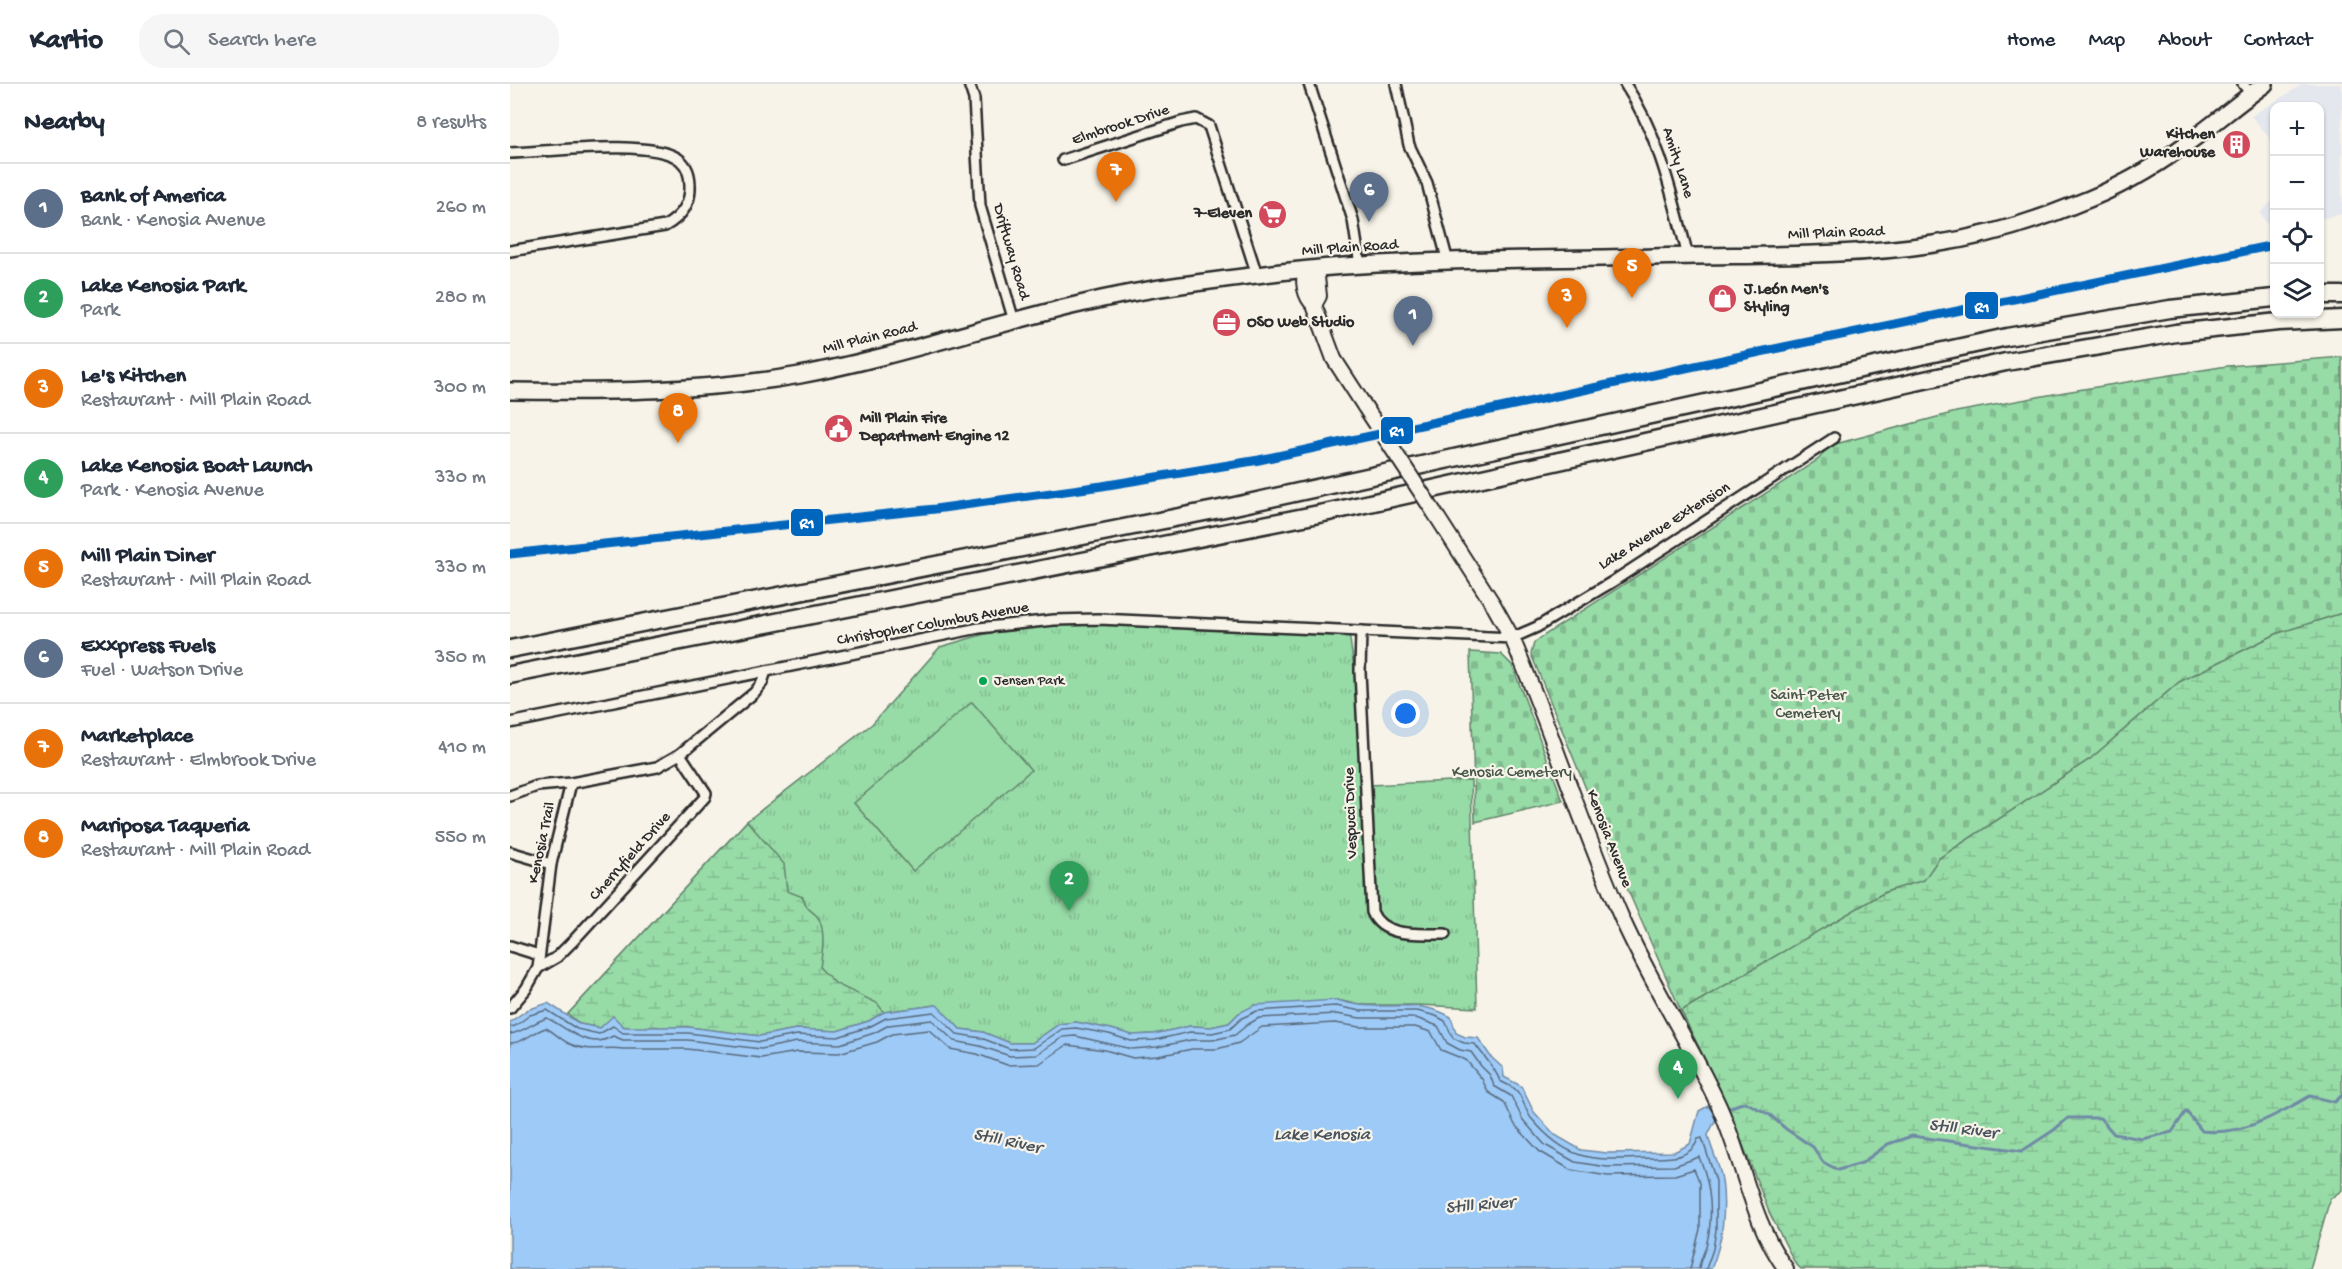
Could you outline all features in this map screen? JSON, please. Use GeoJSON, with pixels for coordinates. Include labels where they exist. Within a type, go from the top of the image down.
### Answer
{"type":"FeatureCollection","features":[{"type":"Feature","properties":{"kind":"highway"},"geometry":{"type":"LineString","coordinates":[[2324,295],[2342,295]]}},
{"type":"Feature","properties":{"kind":"highway"},"geometry":{"type":"LineString","coordinates":[[510,649],[1252,503],[2007,337],[2150,311],[2270,298]]}},
{"type":"Feature","properties":{"kind":"highway"},"geometry":{"type":"LineString","coordinates":[[510,675],[1329,512],[2006,362],[2176,333],[2268,323],[2342,320]]}},
{"type":"Feature","properties":{"kind":"main road"},"geometry":{"type":"LineString","coordinates":[[2247,89],[2265,84]]}},
{"type":"Feature","properties":{"kind":"main road","name":"Mill Plain Road"},"geometry":{"type":"LineString","coordinates":[[510,391],[672,389],[767,380],[833,368],[1014,321],[1138,292],[1307,269],[1448,262],[1868,251],[1940,244],[2042,217],[2075,205],[2132,178],[2183,146],[2247,89]]}},
{"type":"Feature","properties":{"kind":"street","name":"Driftway Road"},"geometry":{"type":"LineString","coordinates":[[969,84],[975,106],[980,206],[1014,321]]}},
{"type":"Feature","properties":{"kind":"street"},"geometry":{"type":"LineString","coordinates":[[1309,84],[1353,220],[1360,265]]}},
{"type":"Feature","properties":{"kind":"street"},"geometry":{"type":"LineString","coordinates":[[1396,84],[1409,145],[1427,183],[1448,262]]}},
{"type":"Feature","properties":{"kind":"street","name":"Amity Lane"},"geometry":{"type":"LineString","coordinates":[[1625,84],[1638,104],[1659,150],[1688,256]]}},
{"type":"Feature","properties":{"kind":"street","name":"Elmbrook Drive"},"geometry":{"type":"LineString","coordinates":[[1063,160],[1181,122],[1196,119],[1209,126],[1257,275]]}},
{"type":"Feature","properties":{"kind":"street"},"geometry":{"type":"LineString","coordinates":[[510,153],[629,148],[651,150],[668,154],[681,161],[689,177],[690,190],[683,211],[665,226],[510,251]]}},
{"type":"Feature","properties":{"kind":"street","name":"Kenosia Avenue"},"geometry":{"type":"LineString","coordinates":[[1307,269],[1304,278],[1308,298],[1314,305],[1334,359],[1493,604],[1512,638],[1623,921],[1655,987],[1717,1101],[1763,1229],[1786,1269]]}},
{"type":"Feature","properties":{"kind":"street","name":"Lake Avenue Extension"},"geometry":{"type":"LineString","coordinates":[[1512,638],[1537,627],[1612,582],[1834,438]]}},
{"type":"Feature","properties":{"kind":"street","name":"Christopher Columbus Avenue"},"geometry":{"type":"LineString","coordinates":[[510,723],[979,628],[1054,620],[1099,619],[1512,638]]}},
{"type":"Feature","properties":{"kind":"street","name":"Vespucci Drive"},"geometry":{"type":"LineString","coordinates":[[1361,631],[1360,672],[1372,912],[1383,926],[1394,930],[1405,933],[1445,934]]}},
{"type":"Feature","properties":{"kind":"street"},"geometry":{"type":"LineString","coordinates":[[510,796],[537,786],[571,783],[650,769],[680,754],[754,693],[762,683],[766,671]]}},
{"type":"Feature","properties":{"kind":"street","name":"Cherryfield Drive"},"geometry":{"type":"LineString","coordinates":[[538,968],[557,957],[574,940],[705,797],[706,793],[702,785],[680,754]]}},
{"type":"Feature","properties":{"kind":"street","name":"Kenosia Trail"},"geometry":{"type":"LineString","coordinates":[[510,1008],[526,989],[538,968],[551,864],[571,783]]}},
{"type":"Feature","properties":{"kind":"street"},"geometry":{"type":"LineString","coordinates":[[510,852],[551,864]]}},
{"type":"Feature","properties":{"kind":"street"},"geometry":{"type":"LineString","coordinates":[[510,946],[539,955]]}},
{"type":"Feature","properties":{"kind":"shaded area"},"geometry":{"type":"Polygon","coordinates":[[[2303,84],[2342,84],[2342,214],[2324,218],[2324,102],[2274,102],[2303,84]]]}},
{"type":"Feature","properties":{"kind":"shaded area"},"geometry":{"type":"Polygon","coordinates":[[[2270,104],[2270,138],[2251,116],[2270,104]]]}},
{"type":"Feature","properties":{"kind":"shaded area"},"geometry":{"type":"Polygon","coordinates":[[[2270,203],[2270,228],[2260,213],[2270,203]]]}},
{"type":"Feature","properties":{"kind":"green space","name":"Saint Peter Cemetery"},"geometry":{"type":"Polygon","coordinates":[[[2342,357],[2342,613],[2278,633],[2179,682],[2090,759],[1939,858],[1924,880],[1885,892],[1681,1011],[1622,877],[1531,654],[1534,643],[1819,459],[1828,446],[1956,412],[2065,392],[2227,366],[2342,357]]]}},
{"type":"Feature","properties":{"kind":"green space"},"geometry":{"type":"Polygon","coordinates":[[[2342,613],[2342,1190],[2330,1199],[2310,1269],[1801,1269],[1795,1263],[1769,1212],[1727,1104],[1681,1011],[1885,892],[1922,876],[1939,858],[2090,759],[2179,682],[2278,633],[2342,613]]]}},
{"type":"Feature","properties":{"kind":"green space"},"geometry":{"type":"Polygon","coordinates":[[[1081,616],[1349,632],[1370,785],[1471,780],[1477,1008],[1361,1005],[1337,1000],[1239,1013],[1229,1023],[1211,1027],[1190,1026],[1154,1034],[1132,1035],[1076,1022],[1059,1024],[1032,1043],[1010,1043],[983,1032],[960,1029],[936,1005],[884,1012],[869,1021],[568,1014],[747,821],[872,724],[940,647],[1002,629],[1081,616]]]}},
{"type":"Feature","properties":{"kind":"green space","name":"Kenosia Cemetery"},"geometry":{"type":"Polygon","coordinates":[[[1470,652],[1501,654],[1512,665],[1563,801],[1475,822],[1470,652]]]}},
{"type":"Feature","properties":{"kind":"green space"},"geometry":{"type":"Polygon","coordinates":[[[972,702],[1031,770],[913,871],[854,803],[972,702]]]}},
{"type":"Feature","properties":{"kind":"green space"},"geometry":{"type":"Polygon","coordinates":[[[747,821],[784,864],[787,891],[803,897],[806,906],[819,919],[823,937],[820,968],[836,984],[877,1003],[884,1012],[869,1021],[837,1031],[796,1029],[760,1036],[688,1027],[600,1028],[580,1024],[568,1014],[747,821]]]}},
{"type":"Feature","properties":{"kind":"water","name":"Lake Kenosia"},"geometry":{"type":"Polygon","coordinates":[[[1337,1000],[1372,1006],[1417,1006],[1439,1011],[1451,1017],[1456,1033],[1465,1037],[1478,1038],[1491,1057],[1503,1068],[1504,1077],[1521,1086],[1534,1112],[1555,1135],[1581,1150],[1607,1153],[1674,1152],[1690,1144],[1699,1111],[1708,1106],[1717,1117],[1708,1135],[1721,1174],[1724,1202],[1721,1237],[1711,1269],[510,1269],[510,1022],[527,1010],[548,1003],[580,1024],[600,1028],[613,1016],[624,1027],[688,1027],[760,1036],[796,1029],[837,1031],[869,1021],[884,1012],[937,1005],[960,1029],[983,1032],[1010,1043],[1032,1043],[1059,1024],[1076,1022],[1132,1035],[1154,1034],[1190,1026],[1211,1027],[1229,1023],[1239,1013],[1255,1005],[1337,1000]]]}},
{"type":"Feature","properties":{"kind":"waterway","name":"Still River"},"geometry":{"type":"LineString","coordinates":[[1723,1110],[1745,1102],[1770,1115],[1813,1147],[1823,1162],[1838,1170],[1862,1163],[1888,1144],[1912,1136],[2022,1151],[2068,1118],[2100,1118],[2114,1134],[2142,1139],[2172,1132],[2186,1111],[2202,1131],[2217,1132],[2259,1122],[2310,1096],[2335,1102],[2342,1095]]}},
{"type":"Feature","properties":{"kind":"transit line","name":"R1"},"geometry":{"type":"LineString","coordinates":[[510,554],[935,509],[1102,486],[1259,460],[1760,352],[2270,246]]}},
{"type":"Feature","properties":{"kind":"place","name":"Kitchen Warehouse"},"geometry":{"type":"Point","coordinates":[2236,144]}},
{"type":"Feature","properties":{"kind":"place","name":"Marketplace"},"geometry":{"type":"Point","coordinates":[1116,202]}},
{"type":"Feature","properties":{"kind":"place","name":"7-Eleven"},"geometry":{"type":"Point","coordinates":[1273,214]}},
{"type":"Feature","properties":{"kind":"place","name":"Exxpress Fuels"},"geometry":{"type":"Point","coordinates":[1369,222]}},
{"type":"Feature","properties":{"kind":"place","name":"Mill Plain Diner"},"geometry":{"type":"Point","coordinates":[1632,298]}},
{"type":"Feature","properties":{"kind":"place","name":"J.León Men's Styling"},"geometry":{"type":"Point","coordinates":[1723,299]}},
{"type":"Feature","properties":{"kind":"place","name":"OSO Web Studio"},"geometry":{"type":"Point","coordinates":[1226,323]}},
{"type":"Feature","properties":{"kind":"place","name":"Le's Kitchen"},"geometry":{"type":"Point","coordinates":[1567,328]}},
{"type":"Feature","properties":{"kind":"place","name":"Bank of America"},"geometry":{"type":"Point","coordinates":[1413,346]}},
{"type":"Feature","properties":{"kind":"place","name":"Mill Plain Fire Department Engine 12"},"geometry":{"type":"Point","coordinates":[839,428]}},
{"type":"Feature","properties":{"kind":"place","name":"Mariposa Taqueria"},"geometry":{"type":"Point","coordinates":[678,443]}},
{"type":"Feature","properties":{"kind":"place","name":"Jensen Park"},"geometry":{"type":"Point","coordinates":[983,681]}},
{"type":"Feature","properties":{"kind":"place","name":"Lake Kenosia Park"},"geometry":{"type":"Point","coordinates":[1069,911]}},
{"type":"Feature","properties":{"kind":"place","name":"Lake Kenosia Boat Launch"},"geometry":{"type":"Point","coordinates":[1678,1099]}}]}
